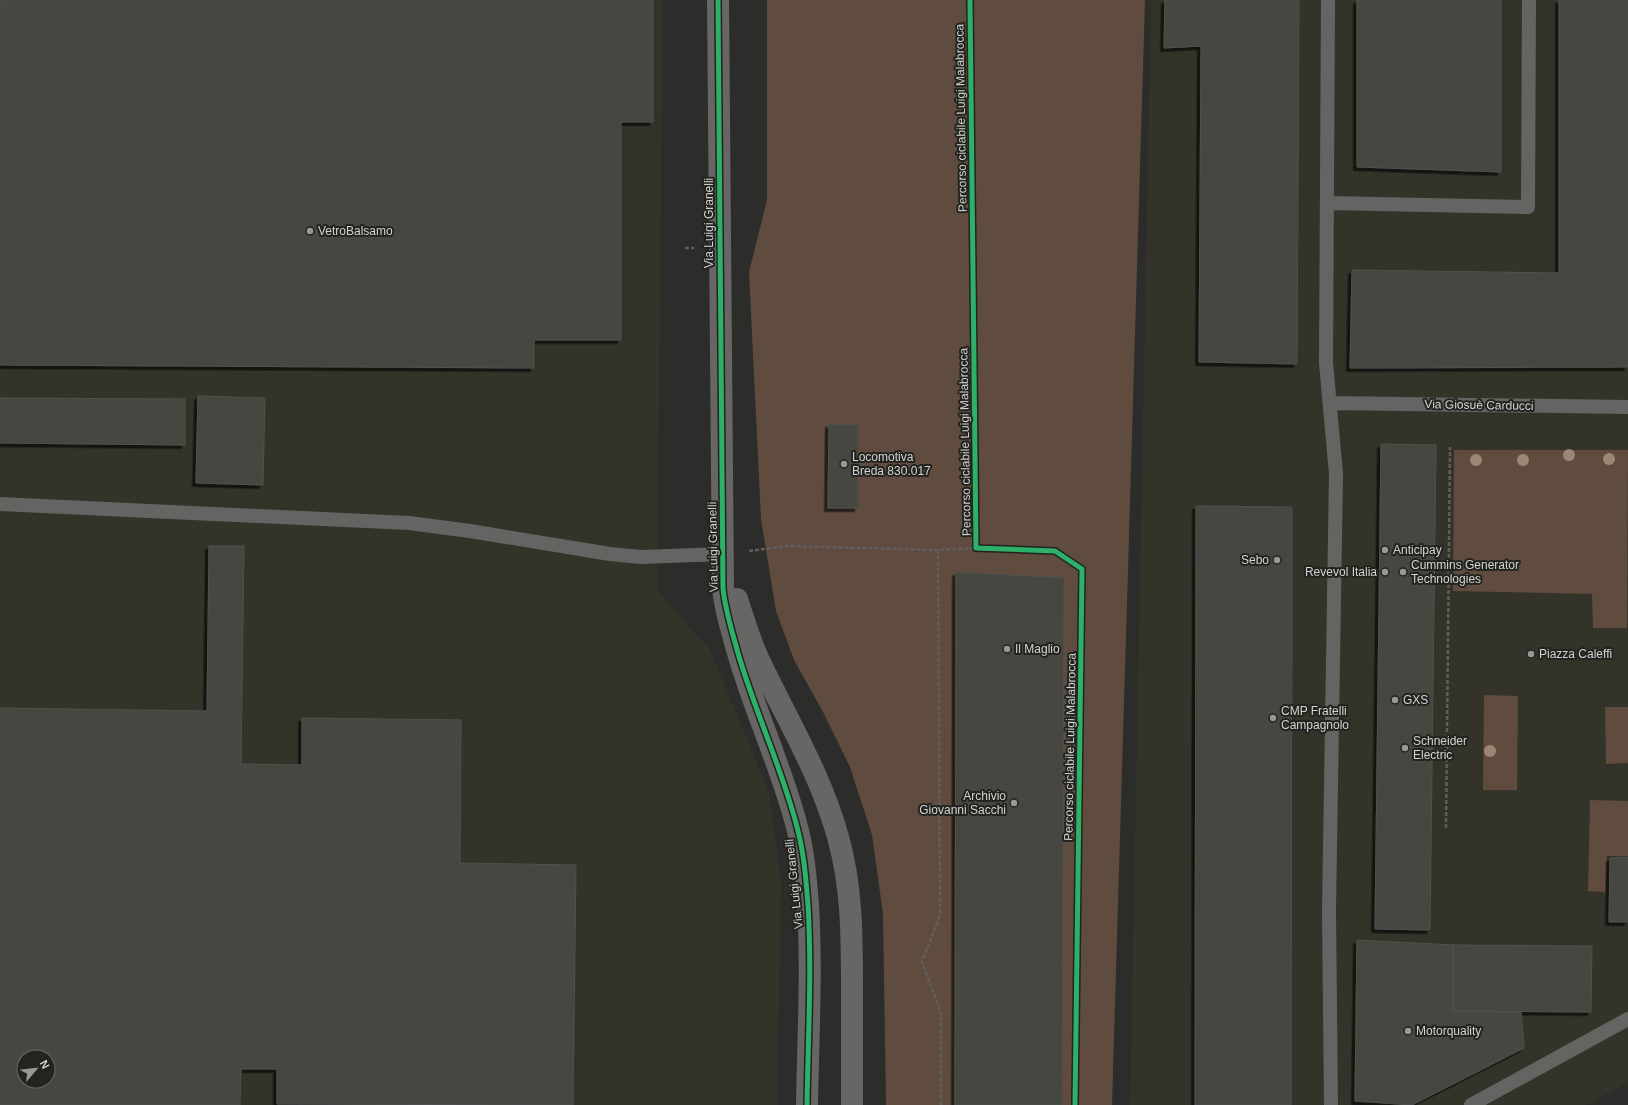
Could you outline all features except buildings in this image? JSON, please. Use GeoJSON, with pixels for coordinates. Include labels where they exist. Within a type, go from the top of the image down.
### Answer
{"type":"FeatureCollection","features":[{"type":"Feature","properties":{"kind":"street","name":"Via Luigi Granelli"},"geometry":{"type":"LineString","coordinates":[[718,0],[724,593],[728,620],[753,702],[787,790],[801,845],[806,877],[810,940],[807,1105]]}},
{"type":"Feature","properties":{"kind":"street","name":"Via Luigi Granelli"},"geometry":{"type":"LineString","coordinates":[[723,554],[738,605],[757,655],[806,752],[838,837],[849,896],[852,941],[852,1105]]}},
{"type":"Feature","properties":{"kind":"lane"},"geometry":{"type":"LineString","coordinates":[[1328,0],[1326,363],[1336,474],[1329,910],[1331,1105]]}},
{"type":"Feature","properties":{"kind":"lane"},"geometry":{"type":"LineString","coordinates":[[1326,203],[1528,207],[1529,0]]}},
{"type":"Feature","properties":{"kind":"lane","name":"Via Giosuè Carducci"},"geometry":{"type":"LineString","coordinates":[[1330,403],[1628,407]]}},
{"type":"Feature","properties":{"kind":"lane"},"geometry":{"type":"LineString","coordinates":[[0,504],[409,524],[463,530],[641,557],[723,554]]}},
{"type":"Feature","properties":{"kind":"lane"},"geometry":{"type":"LineString","coordinates":[[1471,1105],[1628,1019]]}},
{"type":"Feature","properties":{"kind":"path"},"geometry":{"type":"LineString","coordinates":[[1446,828],[1450,447]]}},
{"type":"Feature","properties":{"kind":"path"},"geometry":{"type":"LineString","coordinates":[[723,554],[788,546],[938,550],[976,548]]}},
{"type":"Feature","properties":{"kind":"path"},"geometry":{"type":"LineString","coordinates":[[938,550],[940,915],[922,962],[941,1013],[941,1105]]}},
{"type":"Feature","properties":{"kind":"shaded area"},"geometry":{"type":"Polygon","coordinates":[[[0,0],[663,0],[657,590],[710,650],[769,792],[781,883],[777,1105],[0,1105],[0,0]]]}},
{"type":"Feature","properties":{"kind":"shaded area"},"geometry":{"type":"Polygon","coordinates":[[[767,0],[1145,0],[1112,1105],[886,1105],[883,914],[872,835],[850,767],[823,712],[794,660],[776,611],[761,519],[749,272],[767,200],[767,0]]]}},
{"type":"Feature","properties":{"kind":"shaded area"},"geometry":{"type":"Polygon","coordinates":[[[1151,0],[1628,0],[1628,1083],[1585,1105],[1130,1105],[1151,0]]]}},
{"type":"Feature","properties":{"kind":"shaded area"},"geometry":{"type":"Polygon","coordinates":[[[1454,450],[1628,450],[1627,628],[1593,628],[1592,594],[1453,591],[1454,450]]]}},
{"type":"Feature","properties":{"kind":"shaded area"},"geometry":{"type":"Polygon","coordinates":[[[1484,695],[1518,696],[1517,790],[1483,790],[1484,695]]]}},
{"type":"Feature","properties":{"kind":"shaded area"},"geometry":{"type":"Polygon","coordinates":[[[1605,707],[1628,707],[1628,763],[1606,764],[1605,707]]]}},
{"type":"Feature","properties":{"kind":"shaded area"},"geometry":{"type":"Polygon","coordinates":[[[1590,800],[1628,801],[1628,856],[1607,856],[1606,892],[1588,891],[1590,800]]]}},
{"type":"Feature","properties":{"kind":"cycle path"},"geometry":{"type":"LineString","coordinates":[[718,0],[723,588],[727,612],[738,653],[752,697],[784,783],[791,805],[803,856],[808,905],[810,955],[807,1105]]}},
{"type":"Feature","properties":{"kind":"cycle path","name":"Percorso ciclabile Luigi Malabrocca"},"geometry":{"type":"LineString","coordinates":[[970,0],[976,548],[1055,551],[1082,569],[1075,1105]]}},
{"type":"Feature","properties":{"kind":"place","name":"VetroBalsamo"},"geometry":{"type":"Point","coordinates":[310,231]}},
{"type":"Feature","properties":{"kind":"place","name":"Locomotiva Breda 830.017"},"geometry":{"type":"Point","coordinates":[844,464]}},
{"type":"Feature","properties":{"kind":"place","name":"Anticipay"},"geometry":{"type":"Point","coordinates":[1385,550]}},
{"type":"Feature","properties":{"kind":"place","name":"Sebo"},"geometry":{"type":"Point","coordinates":[1277,560]}},
{"type":"Feature","properties":{"kind":"place","name":"Revevol Italia"},"geometry":{"type":"Point","coordinates":[1385,572]}},
{"type":"Feature","properties":{"kind":"place","name":"Cummins Generator Technologies"},"geometry":{"type":"Point","coordinates":[1403,572]}},
{"type":"Feature","properties":{"kind":"place","name":"Il Maglio"},"geometry":{"type":"Point","coordinates":[1007,649]}},
{"type":"Feature","properties":{"kind":"place","name":"Piazza Caleffi"},"geometry":{"type":"Point","coordinates":[1531,654]}},
{"type":"Feature","properties":{"kind":"place","name":"GXS"},"geometry":{"type":"Point","coordinates":[1395,700]}},
{"type":"Feature","properties":{"kind":"place","name":"CMP Fratelli Campagnolo"},"geometry":{"type":"Point","coordinates":[1273,718]}},
{"type":"Feature","properties":{"kind":"place","name":"Schneider Electric"},"geometry":{"type":"Point","coordinates":[1405,748]}},
{"type":"Feature","properties":{"kind":"place","name":"Archivio Giovanni Sacchi"},"geometry":{"type":"Point","coordinates":[1014,803]}},
{"type":"Feature","properties":{"kind":"place","name":"Motorquality"},"geometry":{"type":"Point","coordinates":[1408,1031]}}]}
